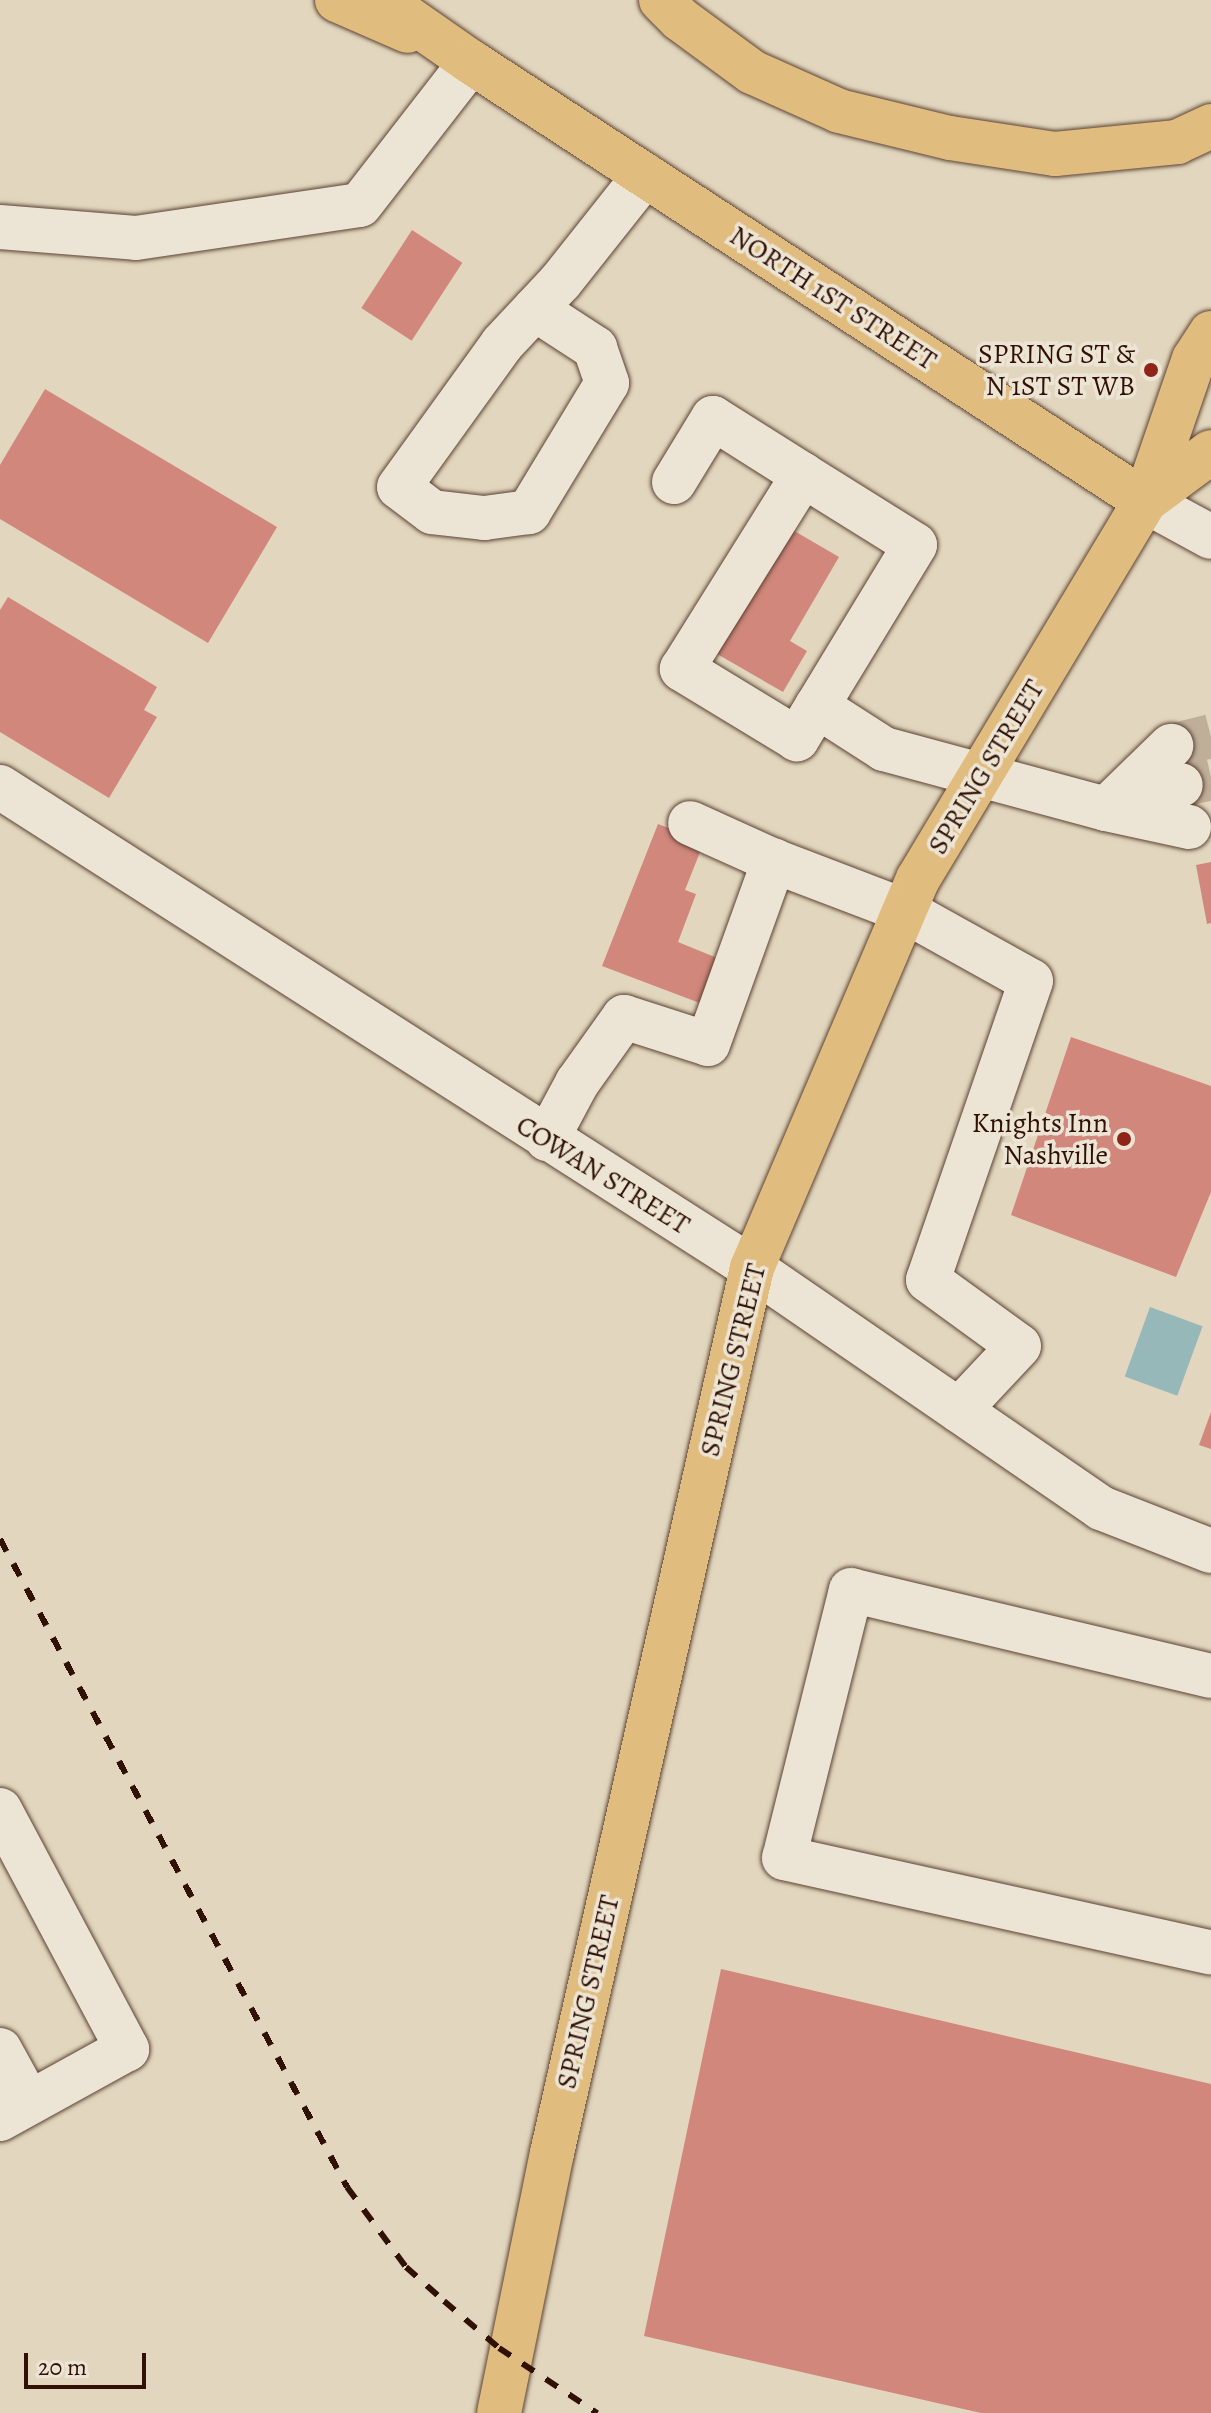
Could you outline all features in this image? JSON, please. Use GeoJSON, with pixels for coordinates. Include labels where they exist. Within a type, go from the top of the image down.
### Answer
{"type":"FeatureCollection","features":[{"type":"Feature","properties":{"kind":"main road","name":"NORTH 1ST STREET"},"geometry":{"type":"LineString","coordinates":[[337,0],[465,58]]}},
{"type":"Feature","properties":{"kind":"main road","name":"NORTH 1ST STREET"},"geometry":{"type":"LineString","coordinates":[[382,0],[465,58],[1145,501]]}},
{"type":"Feature","properties":{"kind":"main road"},"geometry":{"type":"LineString","coordinates":[[661,0],[680,19],[752,72],[839,111],[950,138],[1055,154],[1177,142],[1211,126]]}},
{"type":"Feature","properties":{"kind":"main road","name":"SPRING STREET"},"geometry":{"type":"LineString","coordinates":[[499,2413],[552,2153],[752,1268],[918,879],[1145,501],[1194,359],[1211,333]]}},
{"type":"Feature","properties":{"kind":"main road","name":"SPRING STREET"},"geometry":{"type":"LineString","coordinates":[[1145,501],[1211,452]]}},
{"type":"Feature","properties":{"kind":"street"},"geometry":{"type":"LineString","coordinates":[[0,227],[136,238],[360,205],[465,58]]}},
{"type":"Feature","properties":{"kind":"street"},"geometry":{"type":"LineString","coordinates":[[535,309],[595,348],[607,383],[529,512],[484,518],[432,512],[399,487],[502,344],[535,309],[645,175]]}},
{"type":"Feature","properties":{"kind":"street"},"geometry":{"type":"LineString","coordinates":[[674,482],[713,418],[915,545],[797,739],[682,669],[803,475]]}},
{"type":"Feature","properties":{"kind":"street","name":"NORTH 1ST STREET"},"geometry":{"type":"LineString","coordinates":[[1145,501],[1211,537]]}},
{"type":"Feature","properties":{"kind":"street"},"geometry":{"type":"LineString","coordinates":[[817,706],[884,749],[983,772],[1106,809],[1189,827]]}},
{"type":"Feature","properties":{"kind":"street"},"geometry":{"type":"LineString","coordinates":[[1106,809],[1176,766]]}},
{"type":"Feature","properties":{"kind":"street","name":"COWAN STREET"},"geometry":{"type":"LineString","coordinates":[[0,787],[752,1268],[1101,1508],[1211,1551]]}},
{"type":"Feature","properties":{"kind":"street"},"geometry":{"type":"LineString","coordinates":[[690,823],[774,861],[905,911],[1031,981],[928,1280],[1019,1346],[959,1410]]}},
{"type":"Feature","properties":{"kind":"street"},"geometry":{"type":"LineString","coordinates":[[547,1139],[577,1083],[624,1017],[708,1044],[774,861]]}},
{"type":"Feature","properties":{"kind":"street"},"geometry":{"type":"LineString","coordinates":[[1211,1676],[851,1590],[784,1858],[1211,1953]]}},
{"type":"Feature","properties":{"kind":"street"},"geometry":{"type":"LineString","coordinates":[[0,2050],[14,2111],[127,2049],[1,1812]]}},
{"type":"Feature","properties":{"kind":"water"},"geometry":{"type":"Polygon","coordinates":[[[1150,1307],[1203,1326],[1177,1396],[1125,1377],[1150,1307]]]}},
{"type":"Feature","properties":{"kind":"building"},"geometry":{"type":"Polygon","coordinates":[[[412,230],[462,263],[412,341],[361,308],[412,230]]]}},
{"type":"Feature","properties":{"kind":"building"},"geometry":{"type":"Polygon","coordinates":[[[45,389],[277,527],[208,643],[0,519],[0,465],[45,389]]]}},
{"type":"Feature","properties":{"kind":"building"},"geometry":{"type":"Polygon","coordinates":[[[779,522],[839,557],[790,641],[807,651],[783,692],[705,647],[779,522]]]}},
{"type":"Feature","properties":{"kind":"building"},"geometry":{"type":"Polygon","coordinates":[[[8,597],[157,687],[144,710],[157,717],[109,798],[0,732],[0,610],[8,597]]]}},
{"type":"Feature","properties":{"kind":"building"},"geometry":{"type":"Polygon","coordinates":[[[658,824],[704,842],[685,890],[696,894],[678,942],[722,960],[705,1005],[602,966],[658,824]]]}},
{"type":"Feature","properties":{"kind":"building"},"geometry":{"type":"Polygon","coordinates":[[[1211,862],[1211,923],[1207,924],[1196,865],[1211,862]]]}},
{"type":"Feature","properties":{"kind":"building","name":"Knights Inn Nashville"},"geometry":{"type":"Polygon","coordinates":[[[1071,1037],[1211,1086],[1211,1192],[1176,1277],[1011,1215],[1071,1037]]]}},
{"type":"Feature","properties":{"kind":"building"},"geometry":{"type":"Polygon","coordinates":[[[1211,1412],[1211,1449],[1199,1445],[1211,1412]]]}},
{"type":"Feature","properties":{"kind":"building"},"geometry":{"type":"Polygon","coordinates":[[[721,1969],[1211,2084],[1211,2413],[981,2413],[644,2336],[721,1969]]]}},
{"type":"Feature","properties":{"kind":"tunnel"},"geometry":{"type":"LineString","coordinates":[[1171,746],[1211,736]]}},
{"type":"Feature","properties":{"kind":"tunnel"},"geometry":{"type":"LineString","coordinates":[[1181,785],[1211,778]]}},
{"type":"Feature","properties":{"kind":"railway"},"geometry":{"type":"LineString","coordinates":[[0,1539],[347,2187],[406,2267],[499,2348],[597,2413]]}},
{"type":"Feature","properties":{"kind":"place","name":"SPRING ST & N 1ST ST WB"},"geometry":{"type":"Point","coordinates":[1151,370]}},
{"type":"Feature","properties":{"kind":"place","name":"Knights Inn Nashville"},"geometry":{"type":"Point","coordinates":[1124,1139]}}]}
